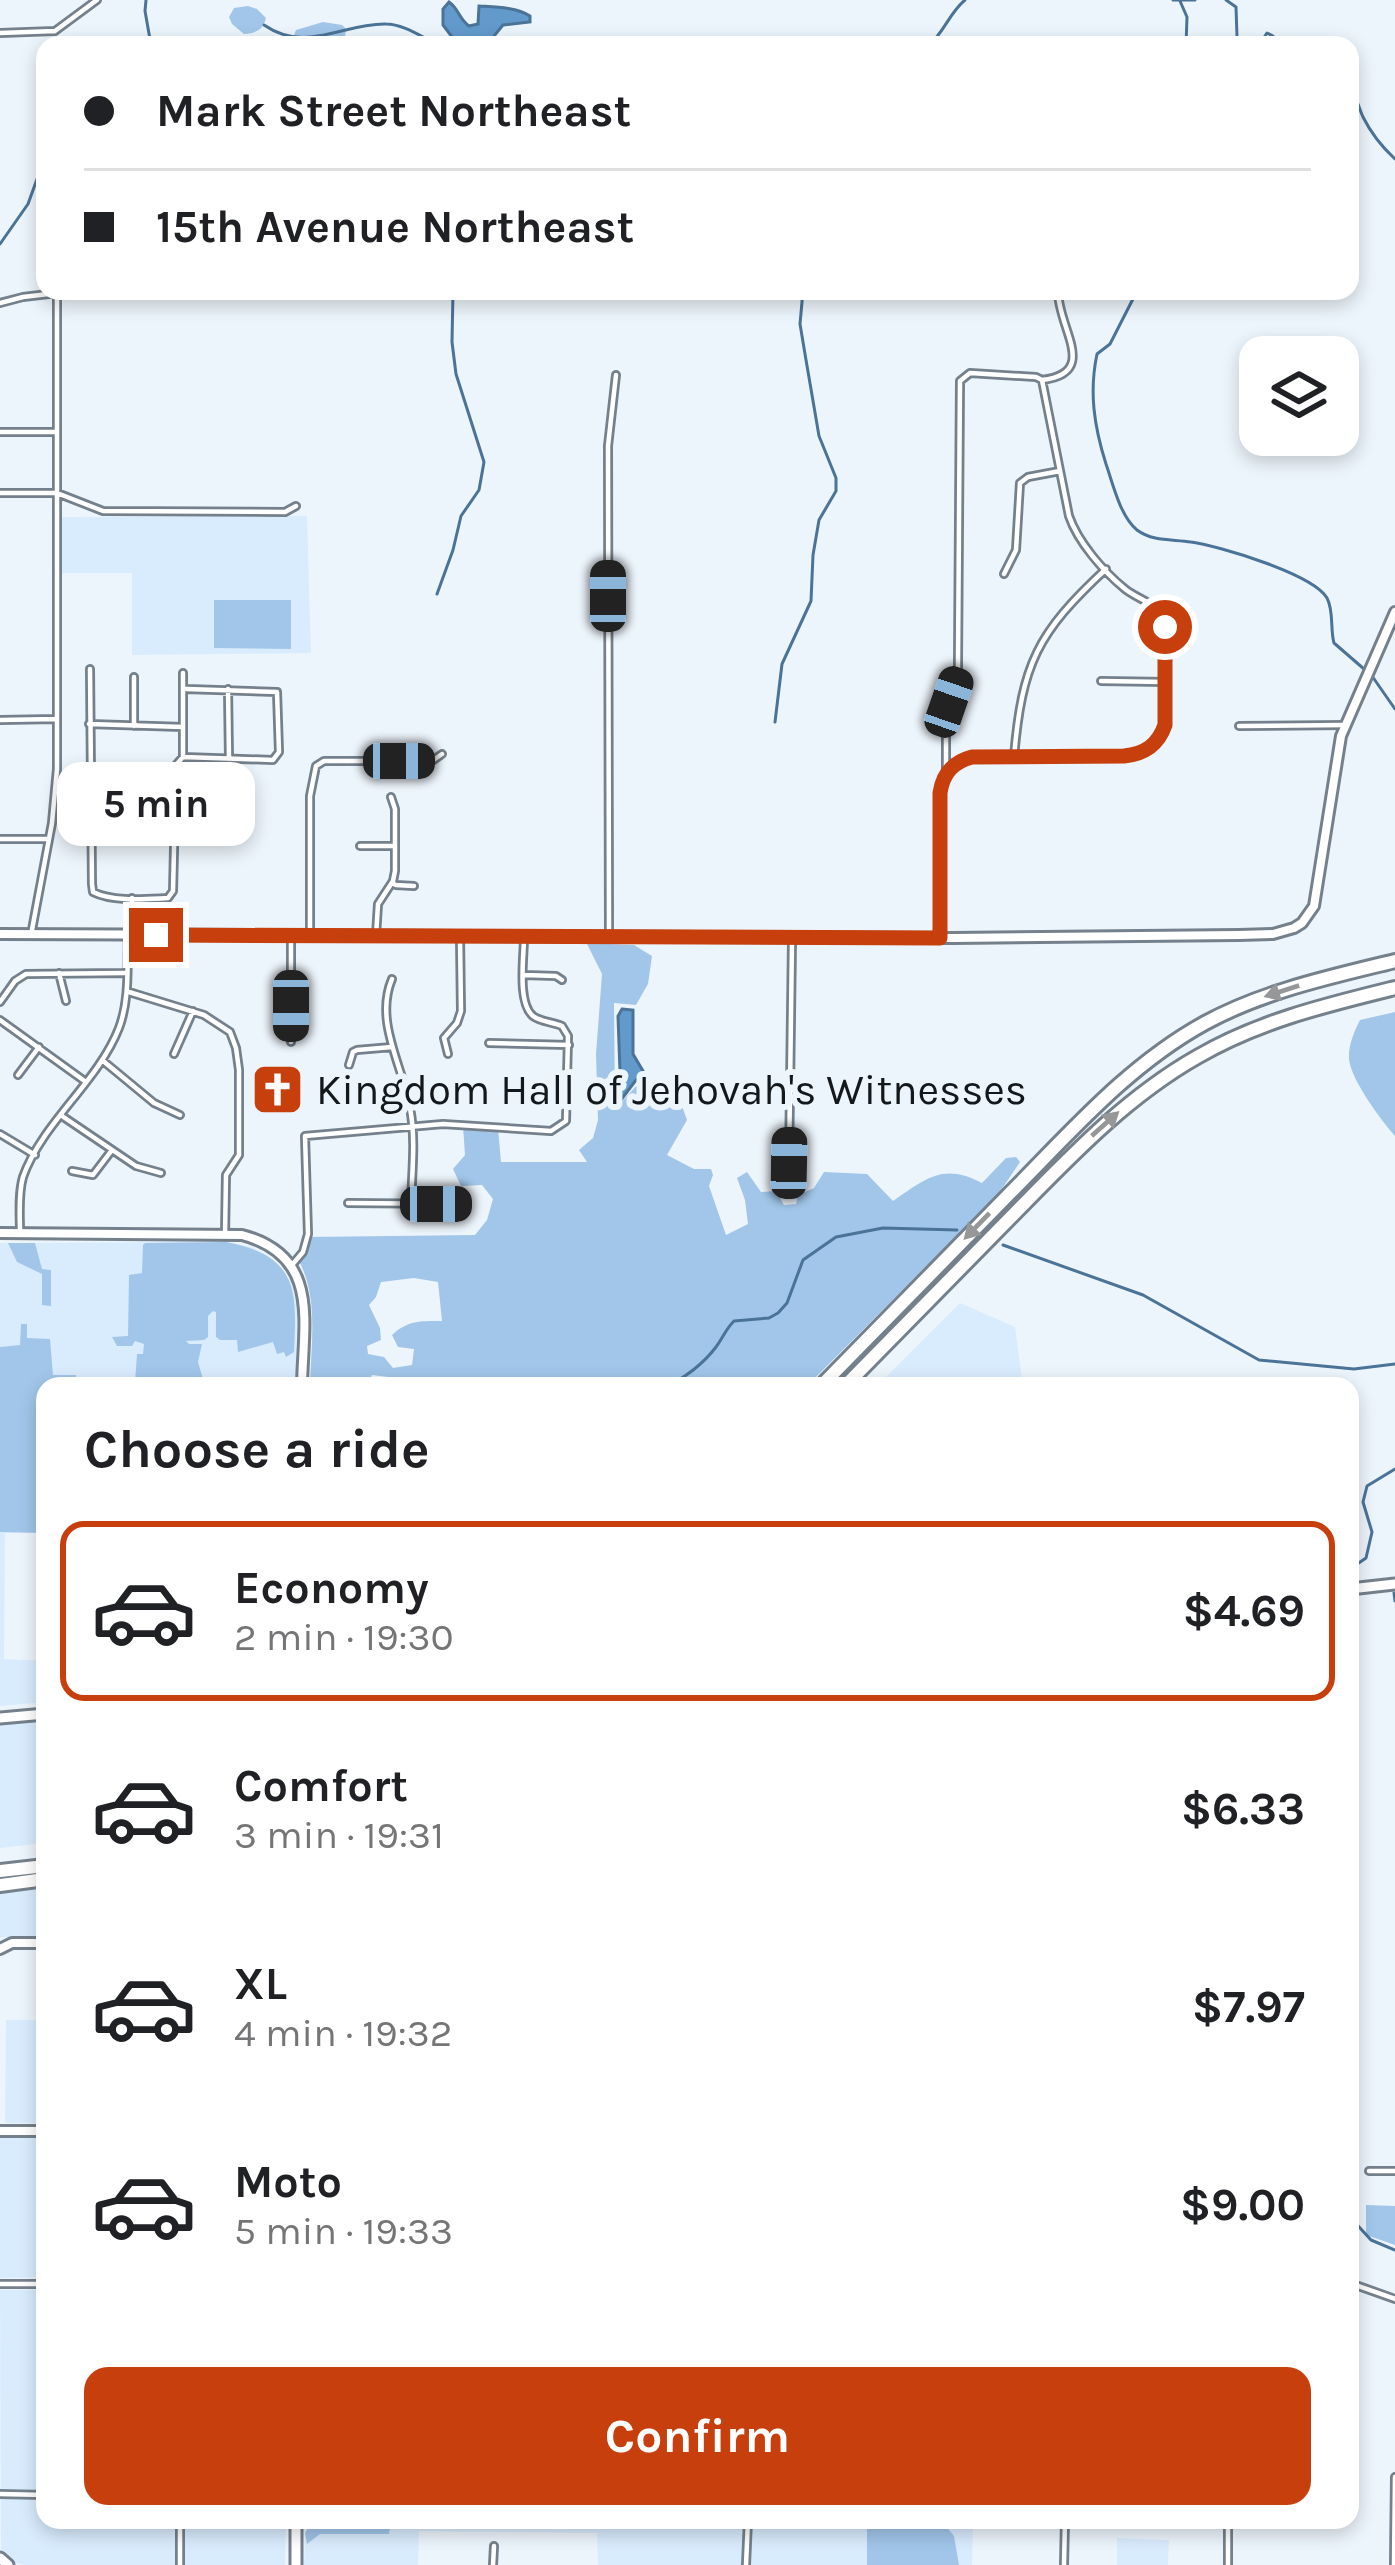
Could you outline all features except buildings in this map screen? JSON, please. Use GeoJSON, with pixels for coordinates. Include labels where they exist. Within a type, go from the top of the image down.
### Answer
{"type":"FeatureCollection","features":[{"type":"Feature","properties":{"kind":"highway"},"geometry":{"type":"LineString","coordinates":[[830,1377],[1094,1107],[1153,1056],[1203,1024],[1257,999],[1395,961]]}},
{"type":"Feature","properties":{"kind":"highway"},"geometry":{"type":"LineString","coordinates":[[854,1377],[1086,1141],[1132,1101],[1196,1057],[1247,1033],[1303,1011],[1395,988]]}},
{"type":"Feature","properties":{"kind":"highway"},"geometry":{"type":"LineString","coordinates":[[0,1870],[36,1866]]}},
{"type":"Feature","properties":{"kind":"highway"},"geometry":{"type":"LineString","coordinates":[[0,1885],[36,1880]]}},
{"type":"Feature","properties":{"kind":"main road"},"geometry":{"type":"LineString","coordinates":[[1359,1588],[1395,1584]]}},
{"type":"Feature","properties":{"kind":"main road"},"geometry":{"type":"LineString","coordinates":[[0,1718],[36,1715]]}},
{"type":"Feature","properties":{"kind":"main road"},"geometry":{"type":"LineString","coordinates":[[296,2529],[296,2565]]}},
{"type":"Feature","properties":{"kind":"main road"},"geometry":{"type":"LineString","coordinates":[[0,2558],[8,2565]]}},
{"type":"Feature","properties":{"kind":"street"},"geometry":{"type":"LineString","coordinates":[[0,33],[55,31],[98,0]]}},
{"type":"Feature","properties":{"kind":"street"},"geometry":{"type":"LineString","coordinates":[[55,31],[55,36]]}},
{"type":"Feature","properties":{"kind":"street"},"geometry":{"type":"LineString","coordinates":[[0,294],[1,303],[36,295]]}},
{"type":"Feature","properties":{"kind":"street"},"geometry":{"type":"LineString","coordinates":[[31,934],[56,790],[57,300]]}},
{"type":"Feature","properties":{"kind":"street"},"geometry":{"type":"LineString","coordinates":[[940,938],[940,793],[946,772],[946,716],[958,677],[960,381],[977,373],[1042,380],[1060,377],[1073,366],[1074,355],[1058,300]]}},
{"type":"Feature","properties":{"kind":"street"},"geometry":{"type":"LineString","coordinates":[[609,937],[608,446],[616,375]]}},
{"type":"Feature","properties":{"kind":"street"},"geometry":{"type":"LineString","coordinates":[[946,772],[969,758],[1131,755],[1150,748],[1162,733],[1166,635],[1162,615],[1156,606],[1129,592],[1075,531],[1042,380]]}},
{"type":"Feature","properties":{"kind":"street"},"geometry":{"type":"LineString","coordinates":[[0,432],[56,431]]}},
{"type":"Feature","properties":{"kind":"street"},"geometry":{"type":"LineString","coordinates":[[1004,574],[1016,550],[1020,483],[1060,471]]}},
{"type":"Feature","properties":{"kind":"street"},"geometry":{"type":"LineString","coordinates":[[0,493],[57,494],[103,511],[285,512],[296,506]]}},
{"type":"Feature","properties":{"kind":"street"},"geometry":{"type":"LineString","coordinates":[[1014,757],[1021,693],[1034,656],[1063,613],[1106,569]]}},
{"type":"Feature","properties":{"kind":"street"},"geometry":{"type":"LineString","coordinates":[[0,934],[940,938],[1273,934],[1302,923],[1317,898],[1336,759],[1346,724],[1395,612]]}},
{"type":"Feature","properties":{"kind":"street"},"geometry":{"type":"LineString","coordinates":[[90,669],[93,892],[132,898],[172,896],[175,774],[183,757],[183,673]]}},
{"type":"Feature","properties":{"kind":"street"},"geometry":{"type":"LineString","coordinates":[[134,676],[134,726]]}},
{"type":"Feature","properties":{"kind":"street"},"geometry":{"type":"LineString","coordinates":[[1101,681],[1166,682]]}},
{"type":"Feature","properties":{"kind":"street"},"geometry":{"type":"LineString","coordinates":[[183,689],[277,692],[279,752],[273,760],[183,757]]}},
{"type":"Feature","properties":{"kind":"street"},"geometry":{"type":"LineString","coordinates":[[228,689],[229,759]]}},
{"type":"Feature","properties":{"kind":"street"},"geometry":{"type":"LineString","coordinates":[[0,720],[57,719]]}},
{"type":"Feature","properties":{"kind":"street"},"geometry":{"type":"LineString","coordinates":[[89,724],[183,727]]}},
{"type":"Feature","properties":{"kind":"street"},"geometry":{"type":"LineString","coordinates":[[1239,726],[1346,724]]}},
{"type":"Feature","properties":{"kind":"street"},"geometry":{"type":"LineString","coordinates":[[310,935],[310,796],[316,766],[324,761],[432,761],[442,754]]}},
{"type":"Feature","properties":{"kind":"street"},"geometry":{"type":"LineString","coordinates":[[92,772],[175,774]]}},
{"type":"Feature","properties":{"kind":"street"},"geometry":{"type":"LineString","coordinates":[[376,936],[378,904],[395,871],[391,797]]}},
{"type":"Feature","properties":{"kind":"street"},"geometry":{"type":"LineString","coordinates":[[93,822],[173,824]]}},
{"type":"Feature","properties":{"kind":"street"},"geometry":{"type":"LineString","coordinates":[[0,839],[49,839]]}},
{"type":"Feature","properties":{"kind":"street"},"geometry":{"type":"LineString","coordinates":[[360,846],[395,846]]}},
{"type":"Feature","properties":{"kind":"street"},"geometry":{"type":"LineString","coordinates":[[392,883],[414,886]]}},
{"type":"Feature","properties":{"kind":"street"},"geometry":{"type":"LineString","coordinates":[[20,1233],[23,1178],[118,1031],[126,991],[132,898]]}},
{"type":"Feature","properties":{"kind":"street"},"geometry":{"type":"LineString","coordinates":[[290,1042],[291,935]]}},
{"type":"Feature","properties":{"kind":"street"},"geometry":{"type":"LineString","coordinates":[[448,1054],[444,1038],[460,1011],[460,937]]}},
{"type":"Feature","properties":{"kind":"street"},"geometry":{"type":"LineString","coordinates":[[292,1265],[303,1252],[308,1234],[305,1136],[443,1124],[551,1131],[564,1124],[568,1036],[562,1026],[540,1020],[527,1009],[524,937]]}},
{"type":"Feature","properties":{"kind":"street"},"geometry":{"type":"LineString","coordinates":[[789,1163],[793,938]]}},
{"type":"Feature","properties":{"kind":"street"},"geometry":{"type":"LineString","coordinates":[[59,973],[66,1001]]}},
{"type":"Feature","properties":{"kind":"street"},"geometry":{"type":"LineString","coordinates":[[0,1002],[18,978],[32,974],[127,973]]}},
{"type":"Feature","properties":{"kind":"street"},"geometry":{"type":"LineString","coordinates":[[524,975],[562,980]]}},
{"type":"Feature","properties":{"kind":"street"},"geometry":{"type":"LineString","coordinates":[[392,979],[388,989],[392,1047],[412,1125],[411,1203]]}},
{"type":"Feature","properties":{"kind":"street"},"geometry":{"type":"LineString","coordinates":[[126,991],[193,1011],[230,1032],[239,1070],[239,1155],[226,1175],[225,1235]]}},
{"type":"Feature","properties":{"kind":"street"},"geometry":{"type":"LineString","coordinates":[[174,1054],[193,1011]]}},
{"type":"Feature","properties":{"kind":"street"},"geometry":{"type":"LineString","coordinates":[[0,1020],[86,1082]]}},
{"type":"Feature","properties":{"kind":"street"},"geometry":{"type":"LineString","coordinates":[[489,1043],[569,1045]]}},
{"type":"Feature","properties":{"kind":"street"},"geometry":{"type":"LineString","coordinates":[[18,1075],[39,1047]]}},
{"type":"Feature","properties":{"kind":"street"},"geometry":{"type":"LineString","coordinates":[[349,1065],[357,1049],[392,1047]]}},
{"type":"Feature","properties":{"kind":"street"},"geometry":{"type":"LineString","coordinates":[[102,1060],[154,1103],[180,1115]]}},
{"type":"Feature","properties":{"kind":"street"},"geometry":{"type":"LineString","coordinates":[[62,1116],[136,1166],[161,1173]]}},
{"type":"Feature","properties":{"kind":"street"},"geometry":{"type":"LineString","coordinates":[[0,1134],[35,1155]]}},
{"type":"Feature","properties":{"kind":"street"},"geometry":{"type":"LineString","coordinates":[[72,1171],[93,1175],[112,1150]]}},
{"type":"Feature","properties":{"kind":"street"},"geometry":{"type":"LineString","coordinates":[[348,1203],[460,1204]]}},
{"type":"Feature","properties":{"kind":"street"},"geometry":{"type":"LineString","coordinates":[[0,1233],[242,1235],[263,1241],[292,1265],[303,1292],[302,1377]]}},
{"type":"Feature","properties":{"kind":"street"},"geometry":{"type":"LineString","coordinates":[[0,1949],[12,1943],[36,1943]]}},
{"type":"Feature","properties":{"kind":"street"},"geometry":{"type":"LineString","coordinates":[[0,2131],[36,2131]]}},
{"type":"Feature","properties":{"kind":"street"},"geometry":{"type":"LineString","coordinates":[[1370,2171],[1395,2171]]}},
{"type":"Feature","properties":{"kind":"street"},"geometry":{"type":"LineString","coordinates":[[0,2284],[36,2284]]}},
{"type":"Feature","properties":{"kind":"street"},"geometry":{"type":"LineString","coordinates":[[1359,2286],[1395,2299]]}},
{"type":"Feature","properties":{"kind":"street"},"geometry":{"type":"LineString","coordinates":[[1394,2565],[1395,2477]]}},
{"type":"Feature","properties":{"kind":"street"},"geometry":{"type":"LineString","coordinates":[[0,2494],[36,2495]]}},
{"type":"Feature","properties":{"kind":"street"},"geometry":{"type":"LineString","coordinates":[[180,2529],[180,2565]]}},
{"type":"Feature","properties":{"kind":"street"},"geometry":{"type":"LineString","coordinates":[[746,2565],[748,2529]]}},
{"type":"Feature","properties":{"kind":"street"},"geometry":{"type":"LineString","coordinates":[[1064,2565],[1065,2529]]}},
{"type":"Feature","properties":{"kind":"street"},"geometry":{"type":"LineString","coordinates":[[1228,2529],[1228,2565]]}},
{"type":"Feature","properties":{"kind":"street"},"geometry":{"type":"LineString","coordinates":[[493,2565],[494,2546]]}},
{"type":"Feature","properties":{"kind":"shaded area"},"geometry":{"type":"Polygon","coordinates":[[[449,2],[469,26],[478,24],[479,6],[518,11],[530,16],[530,22],[503,25],[494,36],[451,36],[443,25],[443,9],[449,2]]]}},
{"type":"Feature","properties":{"kind":"shaded area"},"geometry":{"type":"Polygon","coordinates":[[[248,6],[266,18],[258,30],[244,34],[229,17],[234,8],[248,6]]]}},
{"type":"Feature","properties":{"kind":"shaded area"},"geometry":{"type":"Polygon","coordinates":[[[323,22],[346,29],[345,36],[294,36],[296,30],[323,22]]]}},
{"type":"Feature","properties":{"kind":"shaded area"},"geometry":{"type":"Polygon","coordinates":[[[307,516],[311,653],[132,655],[132,573],[62,573],[62,517],[307,516]]]}},
{"type":"Feature","properties":{"kind":"shaded area"},"geometry":{"type":"Polygon","coordinates":[[[214,600],[291,600],[291,649],[214,648],[214,600]]]}},
{"type":"Feature","properties":{"kind":"shaded area"},"geometry":{"type":"Polygon","coordinates":[[[586,942],[634,945],[652,956],[648,984],[636,1005],[614,1003],[615,1109],[640,1082],[672,1090],[687,1120],[667,1155],[694,1169],[711,1169],[709,1186],[726,1235],[748,1224],[737,1178],[747,1172],[761,1192],[776,1191],[784,1205],[796,1204],[798,1195],[814,1188],[824,1172],[867,1174],[893,1201],[935,1176],[956,1174],[982,1183],[1006,1158],[1016,1157],[1020,1162],[999,1193],[816,1377],[310,1377],[311,1305],[298,1259],[307,1237],[475,1235],[487,1220],[493,1199],[482,1185],[461,1186],[453,1169],[465,1155],[463,1126],[498,1128],[501,1162],[587,1162],[579,1150],[593,1138],[598,1120],[596,1054],[602,974],[586,942]],[[414,1278],[381,1282],[369,1305],[381,1340],[367,1346],[368,1354],[384,1357],[393,1368],[412,1365],[414,1349],[398,1347],[392,1335],[409,1324],[442,1321],[438,1282],[414,1278]]]}},
{"type":"Feature","properties":{"kind":"shaded area"},"geometry":{"type":"Polygon","coordinates":[[[622,1009],[633,1010],[633,1054],[646,1076],[636,1080],[621,1100],[618,1016],[622,1009]]]}},
{"type":"Feature","properties":{"kind":"shaded area"},"geometry":{"type":"Polygon","coordinates":[[[1395,1012],[1395,1136],[1361,1088],[1349,1054],[1360,1020],[1395,1012]]]}},
{"type":"Feature","properties":{"kind":"shaded area"},"geometry":{"type":"Polygon","coordinates":[[[226,1242],[251,1247],[267,1255],[291,1282],[297,1303],[296,1377],[36,1377],[36,1533],[5,1533],[4,1659],[36,1661],[36,1703],[0,1706],[0,1243],[226,1242]]]}},
{"type":"Feature","properties":{"kind":"shaded area"},"geometry":{"type":"Polygon","coordinates":[[[226,1242],[267,1256],[280,1266],[293,1293],[294,1352],[286,1357],[284,1352],[277,1354],[273,1342],[238,1352],[237,1340],[216,1337],[213,1311],[208,1316],[208,1337],[186,1341],[202,1344],[198,1362],[202,1377],[135,1377],[137,1354],[143,1354],[144,1344],[135,1341],[132,1346],[117,1346],[112,1337],[128,1336],[129,1275],[142,1273],[145,1243],[226,1242]]]}},
{"type":"Feature","properties":{"kind":"shaded area"},"geometry":{"type":"Polygon","coordinates":[[[8,1243],[35,1243],[42,1269],[51,1270],[51,1306],[42,1305],[42,1274],[17,1262],[8,1243]]]}},
{"type":"Feature","properties":{"kind":"shaded area"},"geometry":{"type":"Polygon","coordinates":[[[960,1303],[1015,1327],[1022,1377],[886,1377],[960,1303]]]}},
{"type":"Feature","properties":{"kind":"shaded area"},"geometry":{"type":"Polygon","coordinates":[[[21,1324],[27,1324],[27,1338],[50,1339],[53,1375],[76,1375],[36,1377],[36,1533],[0,1532],[0,1347],[20,1345],[21,1324]]]}},
{"type":"Feature","properties":{"kind":"shaded area"},"geometry":{"type":"Polygon","coordinates":[[[36,1721],[36,1844],[0,1848],[0,1724],[36,1721]]]}},
{"type":"Feature","properties":{"kind":"shaded area"},"geometry":{"type":"Polygon","coordinates":[[[36,1889],[36,1937],[0,1937],[0,1894],[36,1889]]]}},
{"type":"Feature","properties":{"kind":"shaded area"},"geometry":{"type":"Polygon","coordinates":[[[6,2020],[36,2020],[36,2123],[5,2123],[6,2020]]]}},
{"type":"Feature","properties":{"kind":"shaded area"},"geometry":{"type":"Polygon","coordinates":[[[0,2136],[36,2138],[36,2277],[0,2278],[0,2136]]]}},
{"type":"Feature","properties":{"kind":"shaded area"},"geometry":{"type":"Polygon","coordinates":[[[1366,2205],[1395,2206],[1395,2245],[1366,2235],[1366,2205]]]}},
{"type":"Feature","properties":{"kind":"shaded area"},"geometry":{"type":"Polygon","coordinates":[[[0,2290],[36,2290],[36,2529],[286,2529],[285,2565],[25,2565],[1,2551],[0,2290]]]}},
{"type":"Feature","properties":{"kind":"shaded area"},"geometry":{"type":"Polygon","coordinates":[[[306,2529],[973,2529],[972,2565],[598,2565],[597,2533],[419,2531],[418,2565],[304,2565],[306,2529]]]}},
{"type":"Feature","properties":{"kind":"shaded area"},"geometry":{"type":"Polygon","coordinates":[[[307,2529],[390,2529],[389,2534],[320,2534],[307,2544],[307,2529]]]}},
{"type":"Feature","properties":{"kind":"shaded area"},"geometry":{"type":"Polygon","coordinates":[[[867,2529],[948,2529],[959,2565],[867,2565],[867,2529]]]}},
{"type":"Feature","properties":{"kind":"shaded area"},"geometry":{"type":"Polygon","coordinates":[[[1117,2538],[1169,2540],[1168,2565],[1117,2565],[1117,2538]]]}},
{"type":"Feature","properties":{"kind":"waterway"},"geometry":{"type":"LineString","coordinates":[[146,0],[149,36]]}},
{"type":"Feature","properties":{"kind":"waterway"},"geometry":{"type":"LineString","coordinates":[[938,36],[965,0]]}},
{"type":"Feature","properties":{"kind":"waterway"},"geometry":{"type":"LineString","coordinates":[[1173,0],[1195,0]]}},
{"type":"Feature","properties":{"kind":"waterway"},"geometry":{"type":"LineString","coordinates":[[1226,0],[1236,7],[1237,36]]}},
{"type":"Feature","properties":{"kind":"waterway"},"geometry":{"type":"LineString","coordinates":[[1180,1],[1187,17],[1186,36]]}},
{"type":"Feature","properties":{"kind":"waterway"},"geometry":{"type":"LineString","coordinates":[[264,25],[291,36]]}},
{"type":"Feature","properties":{"kind":"waterway"},"geometry":{"type":"LineString","coordinates":[[314,36],[370,25],[393,25],[420,36]]}},
{"type":"Feature","properties":{"kind":"waterway"},"geometry":{"type":"LineString","coordinates":[[1265,36],[1273,36]]}},
{"type":"Feature","properties":{"kind":"waterway"},"geometry":{"type":"LineString","coordinates":[[1359,107],[1395,159]]}},
{"type":"Feature","properties":{"kind":"waterway"},"geometry":{"type":"LineString","coordinates":[[0,244],[28,204],[36,182]]}},
{"type":"Feature","properties":{"kind":"waterway"},"geometry":{"type":"LineString","coordinates":[[437,594],[461,516],[479,490],[484,462],[456,374],[453,300]]}},
{"type":"Feature","properties":{"kind":"waterway"},"geometry":{"type":"LineString","coordinates":[[775,722],[782,664],[811,601],[819,520],[836,491],[836,478],[819,436],[800,324],[802,300]]}},
{"type":"Feature","properties":{"kind":"waterway"},"geometry":{"type":"LineString","coordinates":[[1132,300],[1110,344],[1097,354],[1093,382],[1098,436],[1126,517],[1150,537],[1243,555],[1304,580],[1327,598],[1334,643],[1364,669]]}},
{"type":"Feature","properties":{"kind":"waterway"},"geometry":{"type":"LineString","coordinates":[[1372,676],[1395,709]]}},
{"type":"Feature","properties":{"kind":"waterway"},"geometry":{"type":"LineString","coordinates":[[682,1377],[706,1359],[734,1321],[778,1313],[787,1303],[803,1260],[836,1237],[883,1228],[957,1230]]}},
{"type":"Feature","properties":{"kind":"waterway"},"geometry":{"type":"LineString","coordinates":[[1003,1245],[1143,1295],[1259,1360],[1354,1369],[1395,1364]]}},
{"type":"Feature","properties":{"kind":"waterway"},"geometry":{"type":"LineString","coordinates":[[1359,1563],[1366,1558],[1372,1532],[1363,1502],[1367,1486],[1395,1469]]}},
{"type":"Feature","properties":{"kind":"waterway"},"geometry":{"type":"LineString","coordinates":[[1394,1593],[1395,1601]]}},
{"type":"Feature","properties":{"kind":"waterway"},"geometry":{"type":"LineString","coordinates":[[1359,2227],[1371,2240],[1395,2250]]}},
{"type":"Feature","properties":{"kind":"place","name":"Kingdom Hall of Jehovah's Witnesses"},"geometry":{"type":"Point","coordinates":[277,1090]}},
{"type":"Feature","properties":{"kind":"route"},"geometry":{"type":"LineString","coordinates":[[156,935],[940,938],[940,793],[946,772],[972,757],[1124,756],[1150,748],[1165,725],[1165,627]]}}]}
